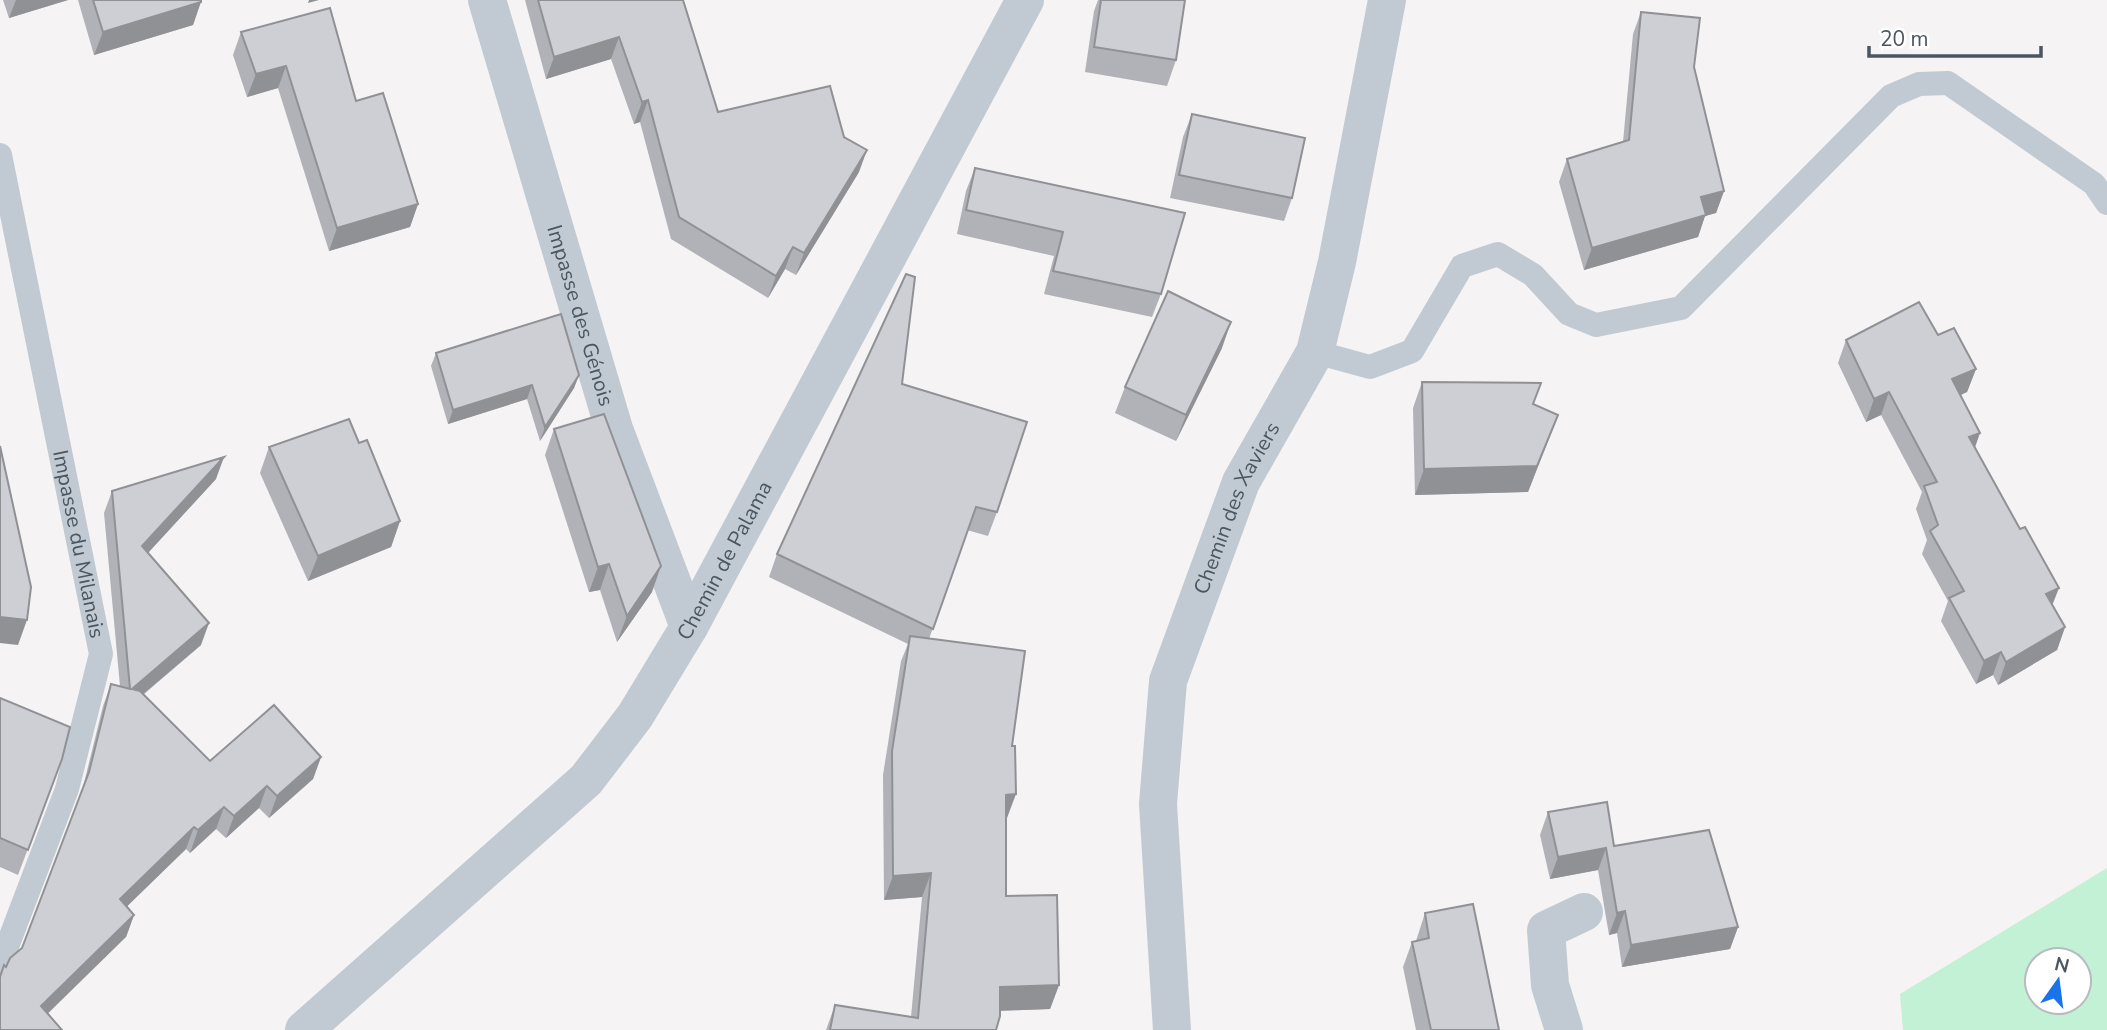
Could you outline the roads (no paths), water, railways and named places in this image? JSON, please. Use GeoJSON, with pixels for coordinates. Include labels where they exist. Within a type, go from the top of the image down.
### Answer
{"type":"FeatureCollection","features":[{"type":"Feature","properties":{"kind":"street","name":"Impasse des Génois"},"geometry":{"type":"LineString","coordinates":[[487,0],[614,429],[689,627]]}},
{"type":"Feature","properties":{"kind":"street","name":"Chemin de Palama"},"geometry":{"type":"LineString","coordinates":[[304,1030],[586,780],[635,716],[689,627],[1025,0]]}},
{"type":"Feature","properties":{"kind":"street","name":"Chemin des Xaviers"},"geometry":{"type":"LineString","coordinates":[[1172,1030],[1158,804],[1168,681],[1241,482],[1315,352],[1337,262],[1387,0]]}},
{"type":"Feature","properties":{"kind":"street"},"geometry":{"type":"LineString","coordinates":[[1564,1030],[1550,985],[1546,930],[1584,912]]}},
{"type":"Feature","properties":{"kind":"lane"},"geometry":{"type":"LineString","coordinates":[[1315,352],[1370,367],[1412,352],[1462,266],[1498,254],[1533,275],[1569,314],[1596,325],[1681,308],[1891,96],[1919,84],[1948,83],[2094,184],[2107,203]]}},
{"type":"Feature","properties":{"kind":"lane","name":"Impasse du Milanais"},"geometry":{"type":"LineString","coordinates":[[0,155],[101,654],[67,789],[0,965]]}}]}
